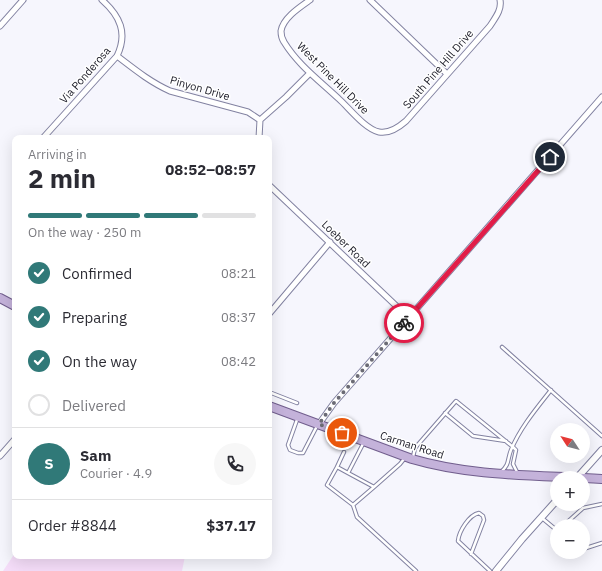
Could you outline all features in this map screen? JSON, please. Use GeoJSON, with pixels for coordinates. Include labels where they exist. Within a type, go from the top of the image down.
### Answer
{"type":"FeatureCollection","features":[{"type":"Feature","properties":{"kind":"main road"},"geometry":{"type":"LineString","coordinates":[[0,298],[12,304]]}},
{"type":"Feature","properties":{"kind":"main road","name":"Carman Road"},"geometry":{"type":"LineString","coordinates":[[272,407],[431,465],[453,469],[550,476]]}},
{"type":"Feature","properties":{"kind":"main road","name":"Carman Road"},"geometry":{"type":"LineString","coordinates":[[590,479],[602,479]]}},
{"type":"Feature","properties":{"kind":"street"},"geometry":{"type":"LineString","coordinates":[[0,26],[23,0]]}},
{"type":"Feature","properties":{"kind":"street","name":"Via Ponderosa"},"geometry":{"type":"LineString","coordinates":[[46,135],[117,56],[120,49],[122,39],[121,28],[115,13],[102,0]]}},
{"type":"Feature","properties":{"kind":"street","name":"West Pine Hill Drive"},"geometry":{"type":"LineString","coordinates":[[310,0],[282,26],[282,41],[310,73],[362,122],[373,130],[379,132]]}},
{"type":"Feature","properties":{"kind":"street"},"geometry":{"type":"LineString","coordinates":[[370,0],[446,74]]}},
{"type":"Feature","properties":{"kind":"street","name":"South Pine Hill Drive"},"geometry":{"type":"LineString","coordinates":[[379,132],[396,130],[406,122],[446,74],[490,26],[498,14],[501,2]]}},
{"type":"Feature","properties":{"kind":"street","name":"Pinyon Drive"},"geometry":{"type":"LineString","coordinates":[[117,56],[160,87],[248,112],[260,120]]}},
{"type":"Feature","properties":{"kind":"street"},"geometry":{"type":"LineString","coordinates":[[259,135],[260,120],[310,73]]}},
{"type":"Feature","properties":{"kind":"street"},"geometry":{"type":"LineString","coordinates":[[319,424],[334,403],[602,98]]}},
{"type":"Feature","properties":{"kind":"street","name":"Loeber Road"},"geometry":{"type":"LineString","coordinates":[[272,188],[409,318]]}},
{"type":"Feature","properties":{"kind":"street"},"geometry":{"type":"LineString","coordinates":[[272,310],[330,242]]}},
{"type":"Feature","properties":{"kind":"street"},"geometry":{"type":"LineString","coordinates":[[0,456],[12,443]]}},
{"type":"Feature","properties":{"kind":"street"},"geometry":{"type":"LineString","coordinates":[[583,471],[602,450]]}},
{"type":"Feature","properties":{"kind":"street"},"geometry":{"type":"LineString","coordinates":[[496,571],[550,507]]}},
{"type":"Feature","properties":{"kind":"lane"},"geometry":{"type":"LineString","coordinates":[[502,347],[602,436]]}},
{"type":"Feature","properties":{"kind":"lane"},"geometry":{"type":"LineString","coordinates":[[499,473],[506,468],[511,450],[522,429],[551,390]]}},
{"type":"Feature","properties":{"kind":"lane"},"geometry":{"type":"LineString","coordinates":[[272,393],[297,403]]}},
{"type":"Feature","properties":{"kind":"lane"},"geometry":{"type":"LineString","coordinates":[[353,505],[409,458],[415,448],[456,401],[516,450],[513,464],[518,474]]}},
{"type":"Feature","properties":{"kind":"lane"},"geometry":{"type":"LineString","coordinates":[[446,413],[473,436],[506,441]]}},
{"type":"Feature","properties":{"kind":"lane"},"geometry":{"type":"LineString","coordinates":[[298,416],[288,445],[290,450],[303,453],[319,424]]}},
{"type":"Feature","properties":{"kind":"lane"},"geometry":{"type":"LineString","coordinates":[[348,473],[364,441]]}},
{"type":"Feature","properties":{"kind":"lane"},"geometry":{"type":"LineString","coordinates":[[344,452],[327,485],[353,505],[357,517],[416,571]]}},
{"type":"Feature","properties":{"kind":"lane"},"geometry":{"type":"LineString","coordinates":[[336,467],[374,487]]}},
{"type":"Feature","properties":{"kind":"lane"},"geometry":{"type":"LineString","coordinates":[[571,519],[583,508],[602,504]]}},
{"type":"Feature","properties":{"kind":"lane"},"geometry":{"type":"LineString","coordinates":[[471,554],[484,520],[484,516],[479,513],[474,514],[469,520],[458,536],[458,541],[471,554],[490,571]]}},
{"type":"Feature","properties":{"kind":"lane"},"geometry":{"type":"LineString","coordinates":[[541,517],[550,524]]}},
{"type":"Feature","properties":{"kind":"lane"},"geometry":{"type":"LineString","coordinates":[[590,547],[602,543]]}},
{"type":"Feature","properties":{"kind":"shaded area"},"geometry":{"type":"Polygon","coordinates":[[[12,558],[12,559],[184,559],[182,571],[3,571],[12,558]]]}},
{"type":"Feature","properties":{"kind":"way so far"},"geometry":{"type":"LineString","coordinates":[[342,433],[319,424],[334,403],[404,323]]}},
{"type":"Feature","properties":{"kind":"route"},"geometry":{"type":"LineString","coordinates":[[404,323],[550,157]]}}]}
